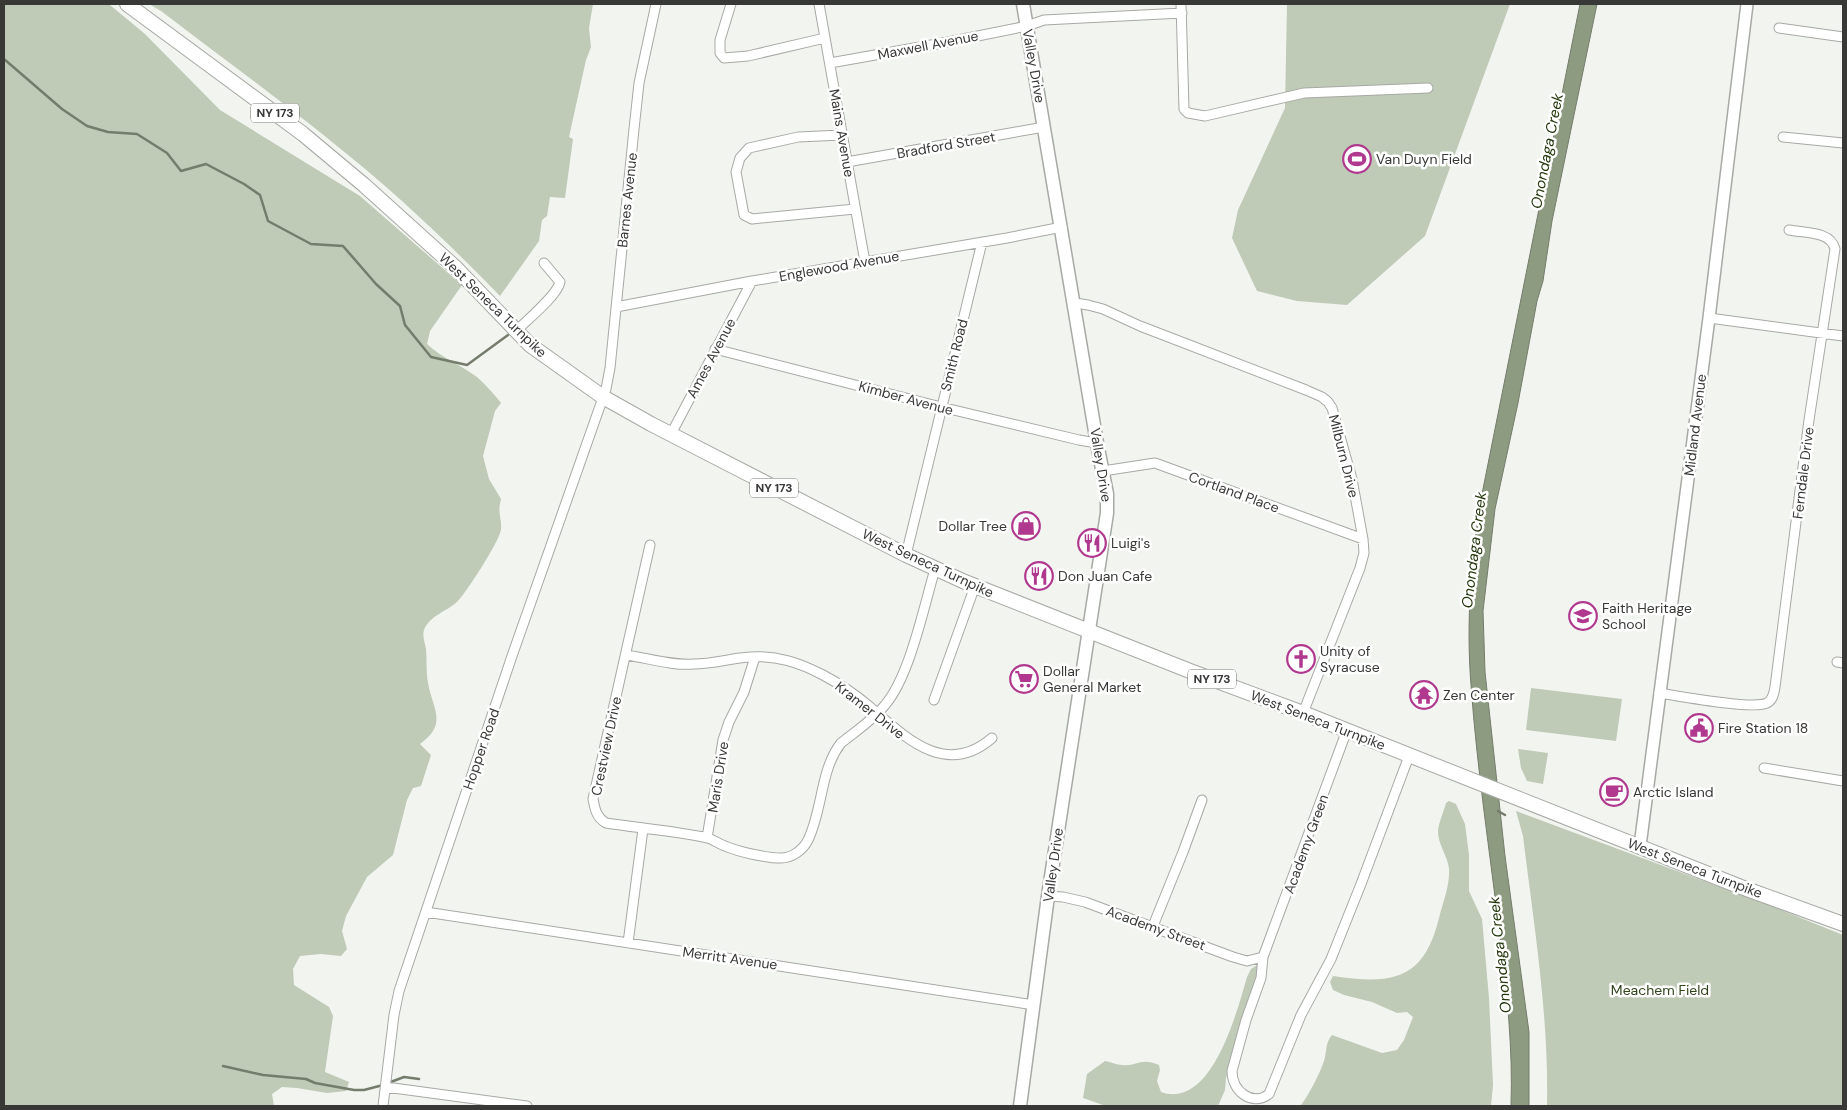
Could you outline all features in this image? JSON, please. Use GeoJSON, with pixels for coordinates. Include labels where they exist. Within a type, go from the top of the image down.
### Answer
{"type":"FeatureCollection","features":[{"type":"Feature","properties":{"kind":"main road","name":"West Seneca Turnpike"},"geometry":{"type":"LineString","coordinates":[[127,4],[303,134],[364,184],[456,268],[530,345],[602,397],[671,434],[906,555],[975,586],[1347,730],[1742,887],[1843,924]]}},
{"type":"Feature","properties":{"kind":"main road","name":"Valley Drive"},"geometry":{"type":"LineString","coordinates":[[1020,1106],[1048,896],[1107,513],[1107,494],[1023,4]]}},
{"type":"Feature","properties":{"kind":"street","name":"Barnes Avenue"},"geometry":{"type":"LineString","coordinates":[[602,397],[610,368],[638,92],[656,4]]}},
{"type":"Feature","properties":{"kind":"street"},"geometry":{"type":"LineString","coordinates":[[731,4],[720,40],[720,53],[724,58],[748,56],[825,38]]}},
{"type":"Feature","properties":{"kind":"street","name":"Mains Avenue"},"geometry":{"type":"LineString","coordinates":[[819,4],[866,262]]}},
{"type":"Feature","properties":{"kind":"street","name":"Midland Avenue"},"geometry":{"type":"LineString","coordinates":[[1640,846],[1709,318],[1747,4]]}},
{"type":"Feature","properties":{"kind":"street"},"geometry":{"type":"LineString","coordinates":[[1181,8],[1184,109],[1188,113],[1205,116],[1304,93],[1428,88]]}},
{"type":"Feature","properties":{"kind":"street","name":"Maxwell Avenue"},"geometry":{"type":"LineString","coordinates":[[830,63],[948,42],[1027,26],[1044,20],[1181,8]]}},
{"type":"Feature","properties":{"kind":"street"},"geometry":{"type":"LineString","coordinates":[[1779,28],[1843,37]]}},
{"type":"Feature","properties":{"kind":"street","name":"Bradford Street"},"geometry":{"type":"LineString","coordinates":[[847,162],[1044,127]]}},
{"type":"Feature","properties":{"kind":"street"},"geometry":{"type":"LineString","coordinates":[[842,135],[798,137],[749,148],[740,158],[736,176],[744,215],[752,219],[855,209]]}},
{"type":"Feature","properties":{"kind":"street"},"geometry":{"type":"LineString","coordinates":[[1783,137],[1843,143]]}},
{"type":"Feature","properties":{"kind":"street","name":"Englewood Avenue"},"geometry":{"type":"LineString","coordinates":[[616,307],[1062,226]]}},
{"type":"Feature","properties":{"kind":"street","name":"Ferndale Drive"},"geometry":{"type":"LineString","coordinates":[[1659,693],[1749,706],[1760,705],[1770,701],[1775,687],[1821,333],[1835,249],[1834,244],[1826,236],[1789,230]]}},
{"type":"Feature","properties":{"kind":"street","name":"Smith Road"},"geometry":{"type":"LineString","coordinates":[[906,555],[982,242]]}},
{"type":"Feature","properties":{"kind":"street"},"geometry":{"type":"LineString","coordinates":[[516,331],[550,298],[560,285],[560,282],[544,263]]}},
{"type":"Feature","properties":{"kind":"street","name":"Ames Avenue"},"geometry":{"type":"LineString","coordinates":[[671,434],[752,281]]}},
{"type":"Feature","properties":{"kind":"street","name":"Milburn Drive"},"geometry":{"type":"LineString","coordinates":[[1075,303],[1102,309],[1140,326],[1247,366],[1322,397],[1332,408],[1352,479],[1364,553],[1360,568],[1303,713]]}},
{"type":"Feature","properties":{"kind":"street"},"geometry":{"type":"LineString","coordinates":[[1709,318],[1843,336]]}},
{"type":"Feature","properties":{"kind":"street","name":"Kimber Avenue"},"geometry":{"type":"LineString","coordinates":[[716,349],[941,407],[1097,443]]}},
{"type":"Feature","properties":{"kind":"street","name":"Hopper Road"},"geometry":{"type":"LineString","coordinates":[[383,1106],[394,1015],[399,991],[602,397]]}},
{"type":"Feature","properties":{"kind":"street","name":"Cortland Place"},"geometry":{"type":"LineString","coordinates":[[1103,471],[1155,463],[1363,539]]}},
{"type":"Feature","properties":{"kind":"street","name":"Crestview Drive"},"geometry":{"type":"LineString","coordinates":[[643,829],[606,823],[600,820],[595,812],[593,799],[650,545]]}},
{"type":"Feature","properties":{"kind":"street"},"geometry":{"type":"LineString","coordinates":[[628,943],[643,829],[707,838],[741,852],[781,858],[792,856],[808,841],[835,750],[841,742],[886,705],[906,666],[935,569]]}},
{"type":"Feature","properties":{"kind":"street"},"geometry":{"type":"LineString","coordinates":[[934,700],[975,586]]}},
{"type":"Feature","properties":{"kind":"street","name":"Kramer Drive"},"geometry":{"type":"LineString","coordinates":[[626,655],[693,664],[755,657],[782,658],[800,664],[847,689],[908,739],[932,752],[962,754],[982,746],[992,738]]}},
{"type":"Feature","properties":{"kind":"street","name":"Maris Drive"},"geometry":{"type":"LineString","coordinates":[[707,838],[723,740],[729,722],[744,692],[755,657]]}},
{"type":"Feature","properties":{"kind":"street","name":"Academy Green"},"geometry":{"type":"LineString","coordinates":[[1347,730],[1263,957],[1261,978],[1246,1020],[1232,1071],[1232,1080],[1237,1090],[1245,1096],[1254,1098],[1269,1094],[1301,1015],[1331,959],[1409,756]]}},
{"type":"Feature","properties":{"kind":"street"},"geometry":{"type":"LineString","coordinates":[[1764,768],[1843,781]]}},
{"type":"Feature","properties":{"kind":"street"},"geometry":{"type":"LineString","coordinates":[[1153,926],[1202,800]]}},
{"type":"Feature","properties":{"kind":"street","name":"Academy Street"},"geometry":{"type":"LineString","coordinates":[[1048,896],[1085,902],[1247,961],[1263,957]]}},
{"type":"Feature","properties":{"kind":"street","name":"Merritt Avenue"},"geometry":{"type":"LineString","coordinates":[[426,912],[1034,1005]]}},
{"type":"Feature","properties":{"kind":"street"},"geometry":{"type":"LineString","coordinates":[[386,1087],[527,1106]]}},
{"type":"Feature","properties":{"kind":"green space"},"geometry":{"type":"Polygon","coordinates":[[[4,4],[110,5],[145,34],[220,110],[360,196],[462,285],[430,331],[427,344],[477,377],[501,403],[495,411],[483,456],[489,479],[501,499],[499,508],[501,529],[499,535],[483,566],[462,596],[454,605],[430,621],[423,632],[428,683],[435,709],[436,723],[429,737],[420,744],[431,755],[421,786],[413,788],[407,800],[393,855],[367,877],[346,916],[342,931],[347,949],[341,956],[321,954],[300,956],[293,969],[294,985],[329,1007],[333,1016],[325,1072],[349,1082],[346,1091],[327,1093],[282,1087],[272,1094],[274,1106],[4,1106],[4,4]]]}},
{"type":"Feature","properties":{"kind":"green space"},"geometry":{"type":"Polygon","coordinates":[[[149,4],[593,4],[589,28],[591,47],[586,60],[569,137],[573,139],[565,198],[550,197],[547,216],[542,220],[539,241],[500,296],[440,236],[344,151],[161,11],[149,4]]]}},
{"type":"Feature","properties":{"kind":"green space","name":"Van Duyn Field"},"geometry":{"type":"Polygon","coordinates":[[[1287,4],[1510,4],[1425,236],[1347,305],[1297,301],[1257,291],[1232,238],[1238,210],[1285,108],[1287,4]]]}},
{"type":"Feature","properties":{"kind":"green space"},"geometry":{"type":"Polygon","coordinates":[[[1531,688],[1622,699],[1616,741],[1526,730],[1531,688]]]}},
{"type":"Feature","properties":{"kind":"green space"},"geometry":{"type":"Polygon","coordinates":[[[1518,749],[1548,753],[1543,784],[1527,781],[1521,768],[1518,749]]]}},
{"type":"Feature","properties":{"kind":"green space"},"geometry":{"type":"Polygon","coordinates":[[[1449,801],[1456,804],[1465,824],[1469,855],[1469,891],[1482,919],[1489,998],[1493,1085],[1491,1106],[1300,1106],[1320,1071],[1328,1041],[1332,1035],[1382,1053],[1397,1050],[1404,1040],[1413,1017],[1407,1012],[1397,1013],[1372,1002],[1344,995],[1333,990],[1330,982],[1333,976],[1354,979],[1390,978],[1404,973],[1416,965],[1426,953],[1434,936],[1449,880],[1448,864],[1438,832],[1446,803],[1449,801]]]}},
{"type":"Feature","properties":{"kind":"green space","name":"Meachem Field"},"geometry":{"type":"Polygon","coordinates":[[[1516,811],[1771,906],[1843,935],[1843,1106],[1547,1106],[1546,1038],[1540,971],[1523,836],[1516,811]]]}},
{"type":"Feature","properties":{"kind":"green space"},"geometry":{"type":"Polygon","coordinates":[[[1257,965],[1259,968],[1226,1078],[1225,1090],[1218,1106],[1106,1106],[1083,1098],[1087,1074],[1105,1061],[1120,1065],[1147,1062],[1159,1065],[1160,1070],[1157,1081],[1161,1092],[1179,1094],[1195,1086],[1208,1072],[1219,1054],[1237,1012],[1247,977],[1251,969],[1257,965]]]}},
{"type":"Feature","properties":{"kind":"shaded area"},"geometry":{"type":"Polygon","coordinates":[[[1580,4],[1597,4],[1552,221],[1543,281],[1537,301],[1518,403],[1495,509],[1483,611],[1485,672],[1505,856],[1529,1032],[1529,1106],[1511,1106],[1511,1063],[1507,1000],[1480,780],[1471,685],[1470,589],[1482,494],[1580,4]]]}},
{"type":"Feature","properties":{"kind":"waterway"},"geometry":{"type":"LineString","coordinates":[[4,59],[62,109],[87,126],[108,132],[137,134],[167,153],[181,171],[206,164],[244,184],[260,195],[268,221],[311,244],[343,246],[376,284],[400,306],[405,325],[431,357],[467,365],[508,335]]}},
{"type":"Feature","properties":{"kind":"waterway"},"geometry":{"type":"LineString","coordinates":[[1498,811],[1505,815]]}},
{"type":"Feature","properties":{"kind":"waterway"},"geometry":{"type":"LineString","coordinates":[[223,1066],[263,1075],[306,1079],[315,1083],[354,1090],[364,1090],[383,1085]]}},
{"type":"Feature","properties":{"kind":"waterway"},"geometry":{"type":"LineString","coordinates":[[388,1083],[404,1077],[419,1079]]}},
{"type":"Feature","properties":{"kind":"place","name":"Van Duyn Field"},"geometry":{"type":"Point","coordinates":[1357,159]}},
{"type":"Feature","properties":{"kind":"place","name":"Dollar Tree"},"geometry":{"type":"Point","coordinates":[1026,526]}},
{"type":"Feature","properties":{"kind":"place","name":"Luigi's"},"geometry":{"type":"Point","coordinates":[1092,543]}},
{"type":"Feature","properties":{"kind":"place","name":"Don Juan Cafe"},"geometry":{"type":"Point","coordinates":[1039,576]}},
{"type":"Feature","properties":{"kind":"place","name":"Faith Heritage School"},"geometry":{"type":"Point","coordinates":[1583,616]}},
{"type":"Feature","properties":{"kind":"place","name":"Unity of Syracuse"},"geometry":{"type":"Point","coordinates":[1301,659]}},
{"type":"Feature","properties":{"kind":"place","name":"Dollar General Market"},"geometry":{"type":"Point","coordinates":[1024,679]}},
{"type":"Feature","properties":{"kind":"place","name":"Zen Center"},"geometry":{"type":"Point","coordinates":[1424,695]}},
{"type":"Feature","properties":{"kind":"place","name":"Fire Station 18"},"geometry":{"type":"Point","coordinates":[1699,728]}},
{"type":"Feature","properties":{"kind":"place","name":"Arctic Island"},"geometry":{"type":"Point","coordinates":[1614,792]}},
{"type":"Feature","properties":{"kind":"water label","name":"Onondaga Creek"},"geometry":{"type":"Point","coordinates":[1547,151]}},
{"type":"Feature","properties":{"kind":"water label","name":"Onondaga Creek"},"geometry":{"type":"Point","coordinates":[1474,550]}},
{"type":"Feature","properties":{"kind":"water label","name":"Onondaga Creek"},"geometry":{"type":"Point","coordinates":[1500,955]}}]}
